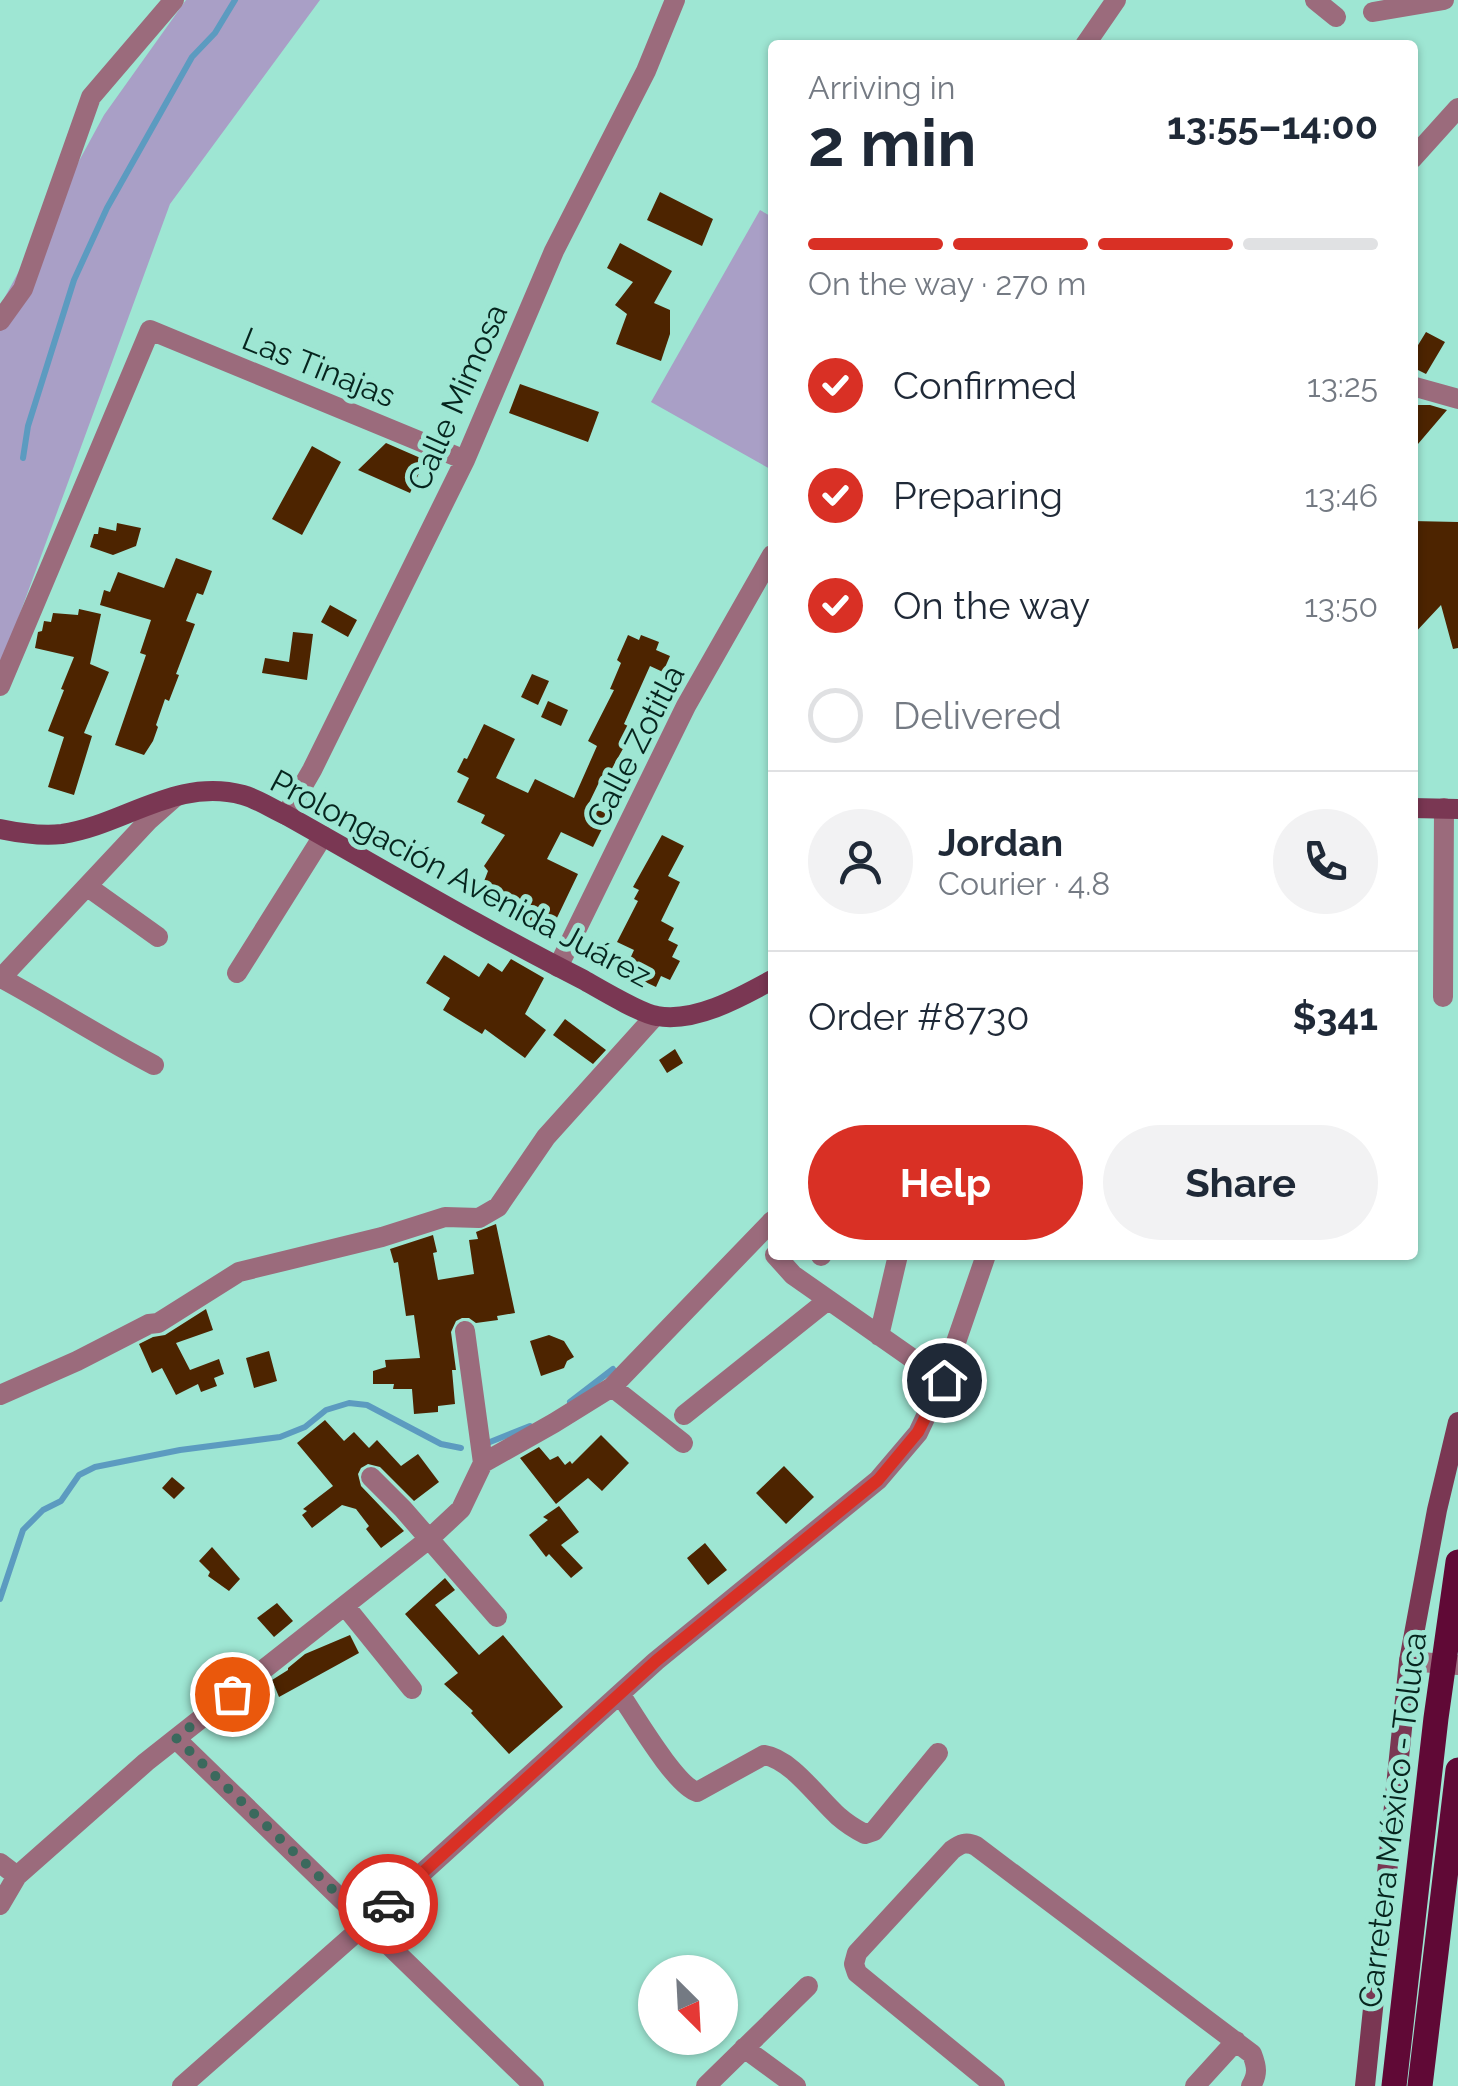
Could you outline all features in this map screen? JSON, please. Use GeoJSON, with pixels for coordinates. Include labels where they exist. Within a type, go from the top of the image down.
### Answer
{"type":"FeatureCollection","features":[{"type":"Feature","properties":{"kind":"main road","name":"Carretera México - Toluca"},"geometry":{"type":"LineString","coordinates":[[1394,2086],[1458,1562]]}},
{"type":"Feature","properties":{"kind":"main road","name":"Carretera México - Toluca"},"geometry":{"type":"LineString","coordinates":[[1420,2086],[1458,1770]]}},
{"type":"Feature","properties":{"kind":"street"},"geometry":{"type":"LineString","coordinates":[[0,321],[23,289],[91,97],[174,0]]}},
{"type":"Feature","properties":{"kind":"street","name":"Calle Mimosa"},"geometry":{"type":"LineString","coordinates":[[286,815],[465,460],[554,251],[646,71],[675,0]]}},
{"type":"Feature","properties":{"kind":"street"},"geometry":{"type":"LineString","coordinates":[[1088,40],[1116,0]]}},
{"type":"Feature","properties":{"kind":"street"},"geometry":{"type":"LineString","coordinates":[[1315,0],[1336,17]]}},
{"type":"Feature","properties":{"kind":"street"},"geometry":{"type":"LineString","coordinates":[[1373,12],[1444,0]]}},
{"type":"Feature","properties":{"kind":"street"},"geometry":{"type":"LineString","coordinates":[[1418,151],[1458,108]]}},
{"type":"Feature","properties":{"kind":"street","name":"Las Tinajas"},"geometry":{"type":"LineString","coordinates":[[0,686],[150,330],[465,460]]}},
{"type":"Feature","properties":{"kind":"street"},"geometry":{"type":"LineString","coordinates":[[1418,388],[1452,398],[1458,377]]}},
{"type":"Feature","properties":{"kind":"street","name":"Calle Zotitla"},"geometry":{"type":"LineString","coordinates":[[558,967],[686,706],[768,562]]}},
{"type":"Feature","properties":{"kind":"street","name":"Prolongación Avenida Juárez"},"geometry":{"type":"LineString","coordinates":[[0,828],[61,834],[176,795],[210,791],[244,795],[558,967],[656,1016],[704,1011],[768,982]]}},
{"type":"Feature","properties":{"kind":"street"},"geometry":{"type":"LineString","coordinates":[[154,1065],[1,978],[176,795]]}},
{"type":"Feature","properties":{"kind":"street"},"geometry":{"type":"LineString","coordinates":[[1418,808],[1451,808],[1443,996]]}},
{"type":"Feature","properties":{"kind":"street"},"geometry":{"type":"LineString","coordinates":[[238,972],[323,836]]}},
{"type":"Feature","properties":{"kind":"street"},"geometry":{"type":"LineString","coordinates":[[88,887],[158,937]]}},
{"type":"Feature","properties":{"kind":"street"},"geometry":{"type":"LineString","coordinates":[[0,1395],[158,1323],[240,1272],[382,1237],[444,1217],[479,1218],[498,1207],[546,1137],[656,1016]]}},
{"type":"Feature","properties":{"kind":"street"},"geometry":{"type":"LineString","coordinates":[[484,1462],[612,1387],[765,1229]]}},
{"type":"Feature","properties":{"kind":"street"},"geometry":{"type":"LineString","coordinates":[[779,1260],[793,1275],[944,1380]]}},
{"type":"Feature","properties":{"kind":"street"},"geometry":{"type":"LineString","coordinates":[[879,1336],[897,1260]]}},
{"type":"Feature","properties":{"kind":"street"},"geometry":{"type":"LineString","coordinates":[[182,2086],[656,1661],[878,1480],[918,1432],[944,1380],[984,1260]]}},
{"type":"Feature","properties":{"kind":"street"},"geometry":{"type":"LineString","coordinates":[[684,1416],[828,1300]]}},
{"type":"Feature","properties":{"kind":"street"},"geometry":{"type":"LineString","coordinates":[[0,1905],[18,1876],[176,1738],[461,1510],[484,1462],[465,1331]]}},
{"type":"Feature","properties":{"kind":"street"},"geometry":{"type":"LineString","coordinates":[[612,1387],[683,1443]]}},
{"type":"Feature","properties":{"kind":"street"},"geometry":{"type":"LineString","coordinates":[[1365,2086],[1437,1510],[1458,1422]]}},
{"type":"Feature","properties":{"kind":"street"},"geometry":{"type":"LineString","coordinates":[[371,1477],[497,1617]]}},
{"type":"Feature","properties":{"kind":"street"},"geometry":{"type":"LineString","coordinates":[[345,1606],[412,1688]]}},
{"type":"Feature","properties":{"kind":"street"},"geometry":{"type":"LineString","coordinates":[[1416,1662],[1458,1665]]}},
{"type":"Feature","properties":{"kind":"street"},"geometry":{"type":"LineString","coordinates":[[620,1694],[689,1789],[698,1792],[764,1755],[775,1757],[841,1819],[865,1834],[874,1831],[938,1752]]}},
{"type":"Feature","properties":{"kind":"street"},"geometry":{"type":"LineString","coordinates":[[176,1738],[534,2086]]}},
{"type":"Feature","properties":{"kind":"street"},"geometry":{"type":"LineString","coordinates":[[995,2086],[857,1972],[854,1964],[857,1953],[961,1844],[970,1843],[1252,2054],[1254,2077]]}},
{"type":"Feature","properties":{"kind":"street"},"geometry":{"type":"LineString","coordinates":[[0,1863],[18,1876]]}},
{"type":"Feature","properties":{"kind":"street"},"geometry":{"type":"LineString","coordinates":[[706,2086],[808,1986]]}},
{"type":"Feature","properties":{"kind":"street"},"geometry":{"type":"LineString","coordinates":[[1195,2086],[1236,2042]]}},
{"type":"Feature","properties":{"kind":"street"},"geometry":{"type":"LineString","coordinates":[[744,2048],[796,2086]]}},
{"type":"Feature","properties":{"kind":"shaded area"},"geometry":{"type":"Polygon","coordinates":[[[186,0],[320,0],[170,204],[0,668],[0,306],[104,115],[186,0]]]}},
{"type":"Feature","properties":{"kind":"shaded area"},"geometry":{"type":"Polygon","coordinates":[[[760,210],[768,215],[768,468],[651,402],[760,210]]]}},
{"type":"Feature","properties":{"kind":"building"},"geometry":{"type":"Polygon","coordinates":[[[660,192],[713,219],[702,246],[647,220],[660,192]]]}},
{"type":"Feature","properties":{"kind":"building"},"geometry":{"type":"Polygon","coordinates":[[[620,243],[672,271],[654,303],[670,310],[670,334],[661,361],[616,344],[627,314],[615,305],[633,282],[607,268],[620,243]]]}},
{"type":"Feature","properties":{"kind":"building"},"geometry":{"type":"Polygon","coordinates":[[[1426,332],[1445,342],[1426,374],[1418,370],[1418,345],[1426,332]]]}},
{"type":"Feature","properties":{"kind":"building"},"geometry":{"type":"Polygon","coordinates":[[[520,384],[599,412],[588,442],[509,413],[520,384]]]}},
{"type":"Feature","properties":{"kind":"building"},"geometry":{"type":"Polygon","coordinates":[[[1418,405],[1447,410],[1418,444],[1418,405]]]}},
{"type":"Feature","properties":{"kind":"building"},"geometry":{"type":"Polygon","coordinates":[[[386,443],[425,460],[410,493],[358,470],[386,443]]]}},
{"type":"Feature","properties":{"kind":"building"},"geometry":{"type":"Polygon","coordinates":[[[312,446],[341,462],[302,535],[272,519],[312,446]]]}},
{"type":"Feature","properties":{"kind":"building"},"geometry":{"type":"Polygon","coordinates":[[[1418,521],[1458,522],[1458,648],[1453,649],[1441,605],[1418,630],[1418,521]]]}},
{"type":"Feature","properties":{"kind":"building"},"geometry":{"type":"Polygon","coordinates":[[[117,523],[141,528],[136,546],[113,555],[90,547],[99,527],[116,531],[117,523]]]}},
{"type":"Feature","properties":{"kind":"building"},"geometry":{"type":"Polygon","coordinates":[[[176,558],[212,571],[203,595],[197,593],[186,621],[195,624],[169,701],[165,699],[153,741],[144,755],[115,745],[146,655],[140,653],[151,620],[100,605],[104,590],[110,592],[118,572],[164,588],[176,558]]]}},
{"type":"Feature","properties":{"kind":"building"},"geometry":{"type":"Polygon","coordinates":[[[330,605],[357,620],[348,637],[321,622],[330,605]]]}},
{"type":"Feature","properties":{"kind":"building"},"geometry":{"type":"Polygon","coordinates":[[[79,609],[101,614],[90,664],[109,672],[84,733],[92,736],[74,795],[48,787],[64,737],[48,731],[74,657],[35,648],[38,632],[42,631],[44,621],[51,622],[53,613],[78,615],[79,609]]]}},
{"type":"Feature","properties":{"kind":"building"},"geometry":{"type":"Polygon","coordinates":[[[293,632],[313,634],[307,680],[262,673],[265,658],[289,662],[293,632]]]}},
{"type":"Feature","properties":{"kind":"building"},"geometry":{"type":"Polygon","coordinates":[[[628,635],[659,642],[656,650],[670,656],[663,672],[650,666],[624,724],[634,729],[610,772],[605,770],[588,805],[609,815],[593,847],[561,832],[547,859],[578,874],[554,924],[549,923],[537,933],[521,927],[528,911],[502,901],[506,893],[483,884],[488,871],[484,866],[505,835],[481,823],[485,815],[457,802],[469,778],[457,772],[484,724],[515,739],[496,778],[528,793],[535,779],[574,798],[597,746],[588,741],[614,690],[610,689],[621,663],[617,660],[628,635]]]}},
{"type":"Feature","properties":{"kind":"building"},"geometry":{"type":"Polygon","coordinates":[[[532,674],[549,681],[538,705],[521,697],[532,674]]]}},
{"type":"Feature","properties":{"kind":"building"},"geometry":{"type":"Polygon","coordinates":[[[548,701],[568,710],[561,726],[541,717],[548,701]]]}},
{"type":"Feature","properties":{"kind":"building"},"geometry":{"type":"Polygon","coordinates":[[[662,835],[684,846],[668,876],[680,882],[661,921],[674,928],[668,940],[678,945],[672,957],[680,961],[670,980],[661,976],[656,987],[624,972],[634,950],[617,942],[638,901],[634,899],[639,890],[633,887],[662,835]]]}},
{"type":"Feature","properties":{"kind":"building"},"geometry":{"type":"Polygon","coordinates":[[[444,955],[479,977],[488,963],[502,972],[511,959],[544,978],[525,1014],[546,1030],[525,1058],[485,1029],[482,1034],[443,1010],[450,998],[426,983],[444,955]]]}},
{"type":"Feature","properties":{"kind":"building"},"geometry":{"type":"Polygon","coordinates":[[[565,1019],[606,1050],[593,1064],[553,1035],[565,1019]]]}},
{"type":"Feature","properties":{"kind":"building"},"geometry":{"type":"Polygon","coordinates":[[[675,1049],[683,1063],[667,1073],[659,1060],[675,1049]]]}},
{"type":"Feature","properties":{"kind":"building"},"geometry":{"type":"Polygon","coordinates":[[[496,1224],[515,1313],[476,1323],[469,1318],[456,1321],[451,1332],[455,1404],[438,1406],[438,1412],[414,1414],[412,1389],[373,1384],[373,1371],[386,1367],[385,1360],[420,1358],[414,1315],[406,1316],[398,1262],[394,1263],[390,1249],[433,1235],[438,1280],[474,1274],[469,1240],[478,1239],[476,1232],[496,1224]]]}},
{"type":"Feature","properties":{"kind":"building"},"geometry":{"type":"Polygon","coordinates":[[[206,1309],[213,1330],[176,1343],[190,1370],[219,1359],[224,1374],[214,1378],[217,1386],[201,1392],[198,1384],[176,1395],[162,1368],[152,1373],[139,1344],[165,1335],[206,1309]]]}},
{"type":"Feature","properties":{"kind":"building"},"geometry":{"type":"Polygon","coordinates":[[[549,1335],[564,1341],[574,1357],[564,1368],[541,1376],[530,1341],[549,1335]]]}},
{"type":"Feature","properties":{"kind":"building"},"geometry":{"type":"Polygon","coordinates":[[[269,1351],[277,1381],[254,1388],[246,1358],[269,1351]]]}},
{"type":"Feature","properties":{"kind":"building"},"geometry":{"type":"Polygon","coordinates":[[[325,1420],[344,1441],[354,1432],[369,1448],[377,1440],[401,1466],[418,1454],[439,1482],[414,1501],[380,1467],[368,1464],[361,1468],[361,1486],[404,1531],[381,1548],[356,1509],[342,1505],[312,1528],[302,1515],[307,1511],[303,1509],[333,1486],[297,1443],[325,1420]]]}},
{"type":"Feature","properties":{"kind":"building"},"geometry":{"type":"Polygon","coordinates":[[[601,1435],[629,1463],[602,1491],[588,1478],[556,1504],[520,1458],[539,1447],[550,1460],[558,1456],[565,1465],[570,1461],[572,1464],[601,1435]]]}},
{"type":"Feature","properties":{"kind":"building"},"geometry":{"type":"Polygon","coordinates":[[[784,1466],[814,1497],[786,1524],[756,1493],[784,1466]]]}},
{"type":"Feature","properties":{"kind":"building"},"geometry":{"type":"Polygon","coordinates":[[[172,1477],[185,1488],[174,1499],[162,1488],[172,1477]]]}},
{"type":"Feature","properties":{"kind":"building"},"geometry":{"type":"Polygon","coordinates":[[[559,1506],[579,1532],[561,1545],[583,1568],[571,1578],[549,1554],[546,1557],[529,1535],[548,1520],[543,1517],[559,1506]]]}},
{"type":"Feature","properties":{"kind":"building"},"geometry":{"type":"Polygon","coordinates":[[[705,1543],[727,1570],[708,1585],[687,1558],[705,1543]]]}},
{"type":"Feature","properties":{"kind":"building"},"geometry":{"type":"Polygon","coordinates":[[[212,1547],[240,1579],[229,1591],[208,1576],[210,1572],[199,1561],[212,1547]]]}},
{"type":"Feature","properties":{"kind":"building"},"geometry":{"type":"Polygon","coordinates":[[[445,1578],[455,1590],[435,1605],[479,1655],[503,1635],[563,1707],[509,1754],[444,1684],[458,1673],[405,1614],[445,1578]]]}},
{"type":"Feature","properties":{"kind":"building"},"geometry":{"type":"Polygon","coordinates":[[[277,1603],[293,1621],[274,1637],[257,1618],[277,1603]]]}},
{"type":"Feature","properties":{"kind":"building"},"geometry":{"type":"Polygon","coordinates":[[[350,1635],[359,1653],[279,1697],[272,1680],[305,1654],[350,1635]]]}},
{"type":"Feature","properties":{"kind":"waterway"},"geometry":{"type":"LineString","coordinates":[[23,458],[28,426],[74,280],[107,208],[192,57],[215,33],[235,0]]}},
{"type":"Feature","properties":{"kind":"waterway"},"geometry":{"type":"LineString","coordinates":[[570,1402],[613,1369]]}},
{"type":"Feature","properties":{"kind":"waterway"},"geometry":{"type":"LineString","coordinates":[[0,1599],[23,1530],[43,1510],[61,1501],[79,1475],[95,1467],[180,1450],[280,1437],[305,1427],[326,1410],[349,1403],[367,1405],[441,1444],[461,1448]]}},
{"type":"Feature","properties":{"kind":"waterway"},"geometry":{"type":"LineString","coordinates":[[490,1442],[530,1426]]}},
{"type":"Feature","properties":{"kind":"way so far"},"geometry":{"type":"LineString","coordinates":[[232,1694],[176,1738],[367,1923],[388,1904]]}},
{"type":"Feature","properties":{"kind":"route"},"geometry":{"type":"LineString","coordinates":[[388,1904],[656,1661],[878,1480],[918,1432],[944,1380]]}}]}
